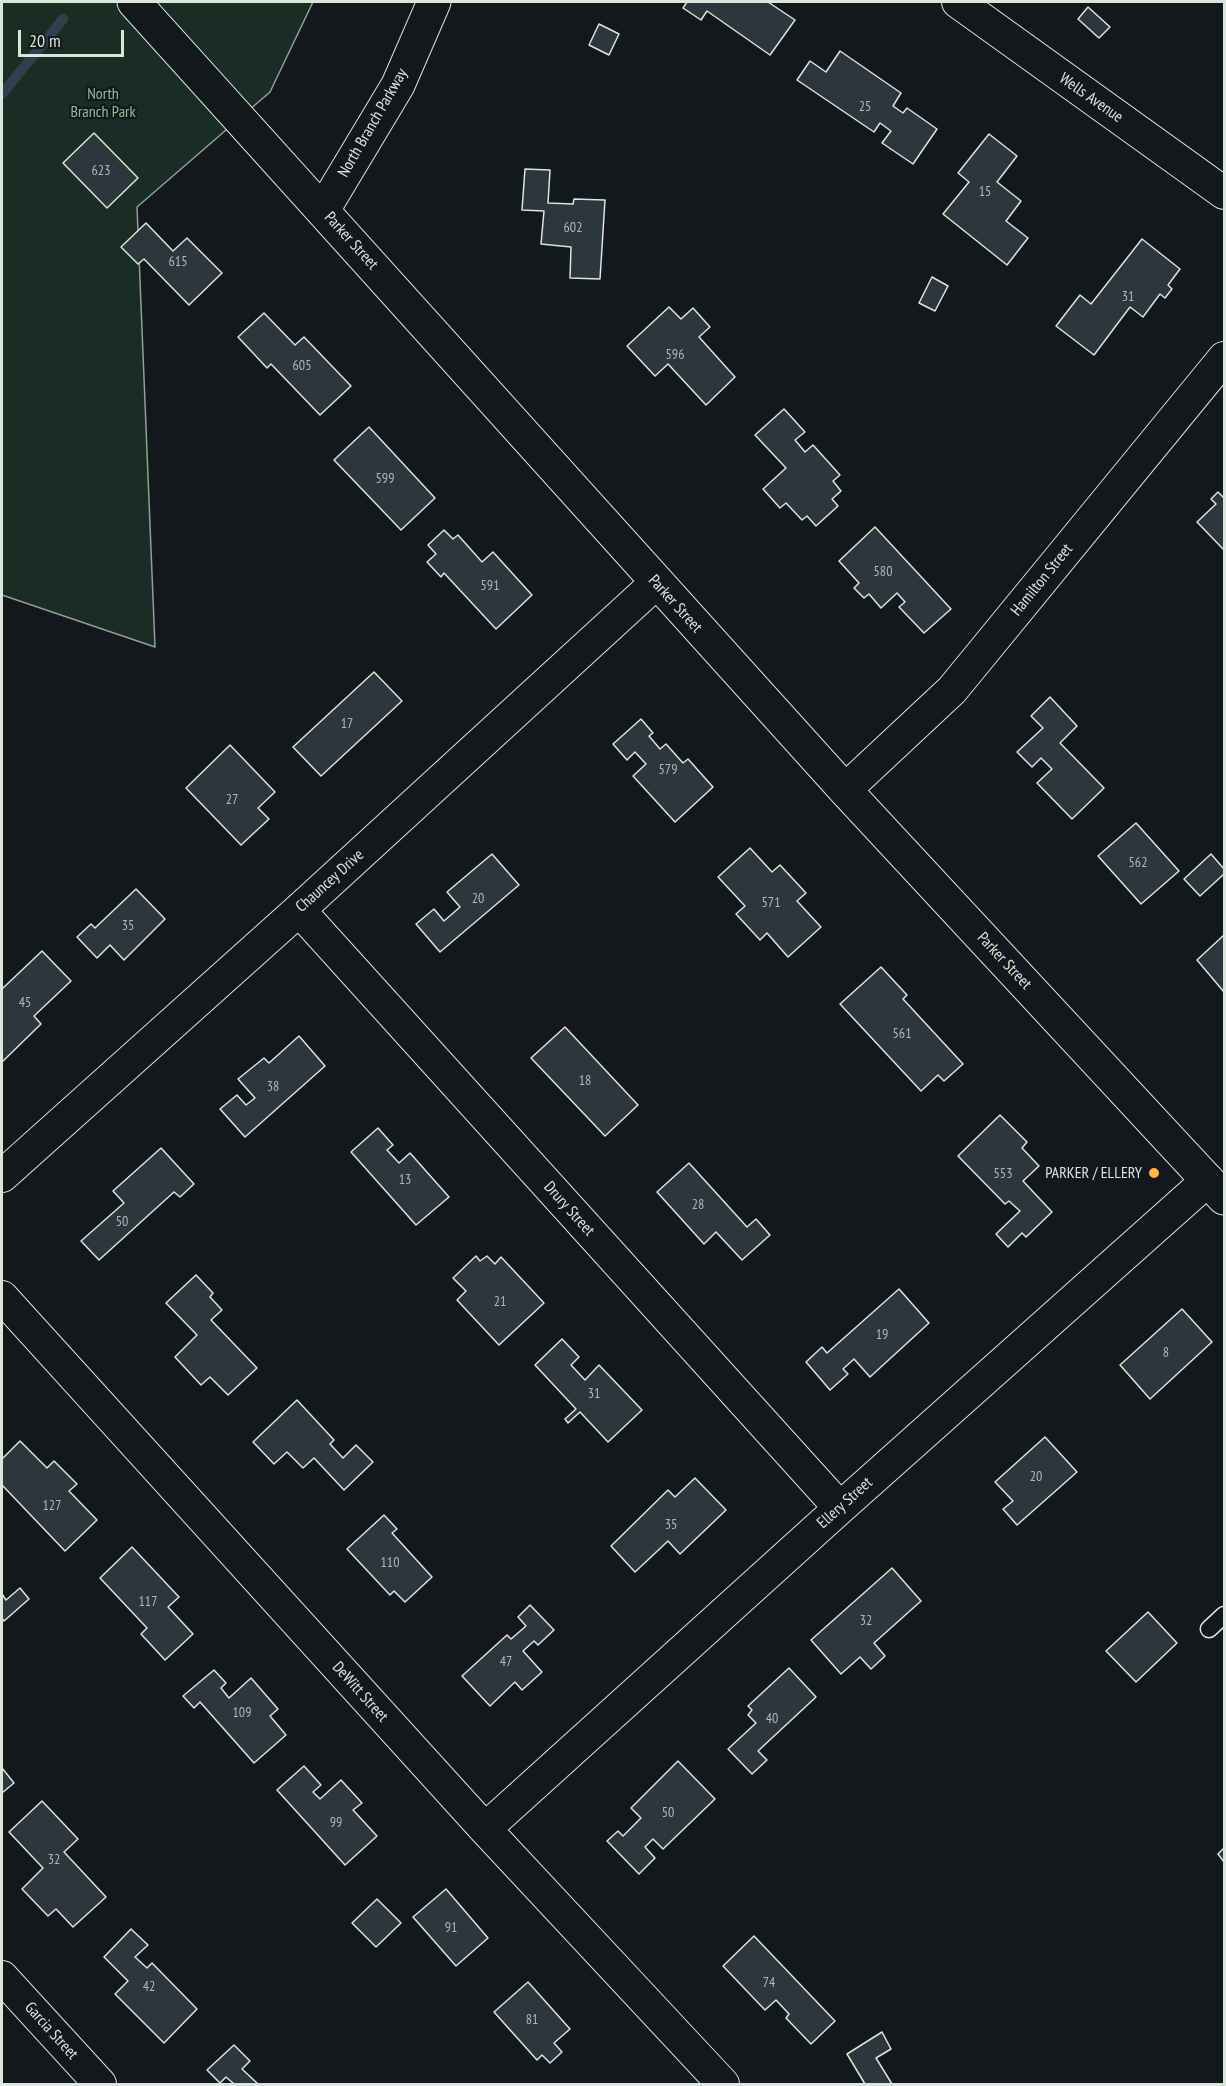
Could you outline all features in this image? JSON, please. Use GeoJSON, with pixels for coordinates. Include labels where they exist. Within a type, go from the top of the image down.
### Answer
{"type":"FeatureCollection","features":[{"type":"Feature","properties":{"kind":"main road","name":"Parker Street"},"geometry":{"type":"LineString","coordinates":[[134,2],[656,583],[1216,1189]]}},
{"type":"Feature","properties":{"kind":"main road","name":"North Branch Parkway"},"geometry":{"type":"LineString","coordinates":[[323,210],[398,85],[434,2]]}},
{"type":"Feature","properties":{"kind":"street","name":"Wells Avenue"},"geometry":{"type":"LineString","coordinates":[[958,2],[1224,193]]}},
{"type":"Feature","properties":{"kind":"street","name":"Hamilton Street"},"geometry":{"type":"LineString","coordinates":[[845,790],[952,690],[1222,366]]}},
{"type":"Feature","properties":{"kind":"street","name":"Chauncey Drive"},"geometry":{"type":"LineString","coordinates":[[2,1176],[299,910],[656,583]]}},
{"type":"Feature","properties":{"kind":"street","name":"Drury Street"},"geometry":{"type":"LineString","coordinates":[[299,910],[840,1508]]}},
{"type":"Feature","properties":{"kind":"street","name":"Ellery Street"},"geometry":{"type":"LineString","coordinates":[[485,1829],[840,1508],[1216,1189]]}},
{"type":"Feature","properties":{"kind":"street","name":"DeWitt Street"},"geometry":{"type":"LineString","coordinates":[[2,1297],[485,1829],[723,2085]]}},
{"type":"Feature","properties":{"kind":"street","name":"Garcia Street"},"geometry":{"type":"LineString","coordinates":[[2,1977],[100,2085]]}},
{"type":"Feature","properties":{"kind":"lane"},"geometry":{"type":"LineString","coordinates":[[1209,1629],[1224,1615]]}},
{"type":"Feature","properties":{"kind":"green space","name":"North Branch Park"},"geometry":{"type":"Polygon","coordinates":[[[2,2],[313,2],[270,92],[137,207],[155,647],[2,595],[2,2]]]}},
{"type":"Feature","properties":{"kind":"building"},"geometry":{"type":"Polygon","coordinates":[[[687,2],[768,2],[795,20],[770,55],[707,11],[701,20],[683,8],[687,2]]]}},
{"type":"Feature","properties":{"kind":"building"},"geometry":{"type":"Polygon","coordinates":[[[1088,7],[1110,27],[1099,38],[1078,19],[1088,7]]]}},
{"type":"Feature","properties":{"kind":"building"},"geometry":{"type":"Polygon","coordinates":[[[599,24],[619,34],[609,55],[589,45],[599,24]]]}},
{"type":"Feature","properties":{"kind":"building"},"geometry":{"type":"Polygon","coordinates":[[[840,51],[901,93],[893,106],[903,113],[907,108],[937,129],[913,164],[882,143],[891,131],[880,123],[874,132],[797,80],[810,61],[826,72],[840,51]]]}},
{"type":"Feature","properties":{"kind":"building"},"geometry":{"type":"Polygon","coordinates":[[[94,133],[138,178],[107,208],[63,163],[94,133]]]}},
{"type":"Feature","properties":{"kind":"building"},"geometry":{"type":"Polygon","coordinates":[[[989,134],[1017,156],[997,182],[1021,201],[1006,221],[1028,238],[1007,265],[943,214],[969,182],[958,173],[989,134]]]}},
{"type":"Feature","properties":{"kind":"building"},"geometry":{"type":"Polygon","coordinates":[[[525,169],[550,170],[548,203],[573,204],[574,199],[605,200],[600,279],[570,278],[571,247],[541,244],[544,211],[522,210],[525,169]]]}},
{"type":"Feature","properties":{"kind":"building"},"geometry":{"type":"Polygon","coordinates":[[[146,223],[173,251],[187,238],[222,273],[189,305],[144,259],[138,264],[121,247],[146,223]]]}},
{"type":"Feature","properties":{"kind":"building"},"geometry":{"type":"Polygon","coordinates":[[[1142,239],[1180,269],[1168,285],[1172,289],[1165,298],[1160,294],[1143,317],[1130,307],[1094,355],[1056,326],[1080,295],[1091,304],[1142,239]]]}},
{"type":"Feature","properties":{"kind":"building"},"geometry":{"type":"Polygon","coordinates":[[[932,277],[948,286],[935,311],[919,303],[932,277]]]}},
{"type":"Feature","properties":{"kind":"building"},"geometry":{"type":"Polygon","coordinates":[[[669,307],[681,319],[693,308],[710,327],[699,337],[735,377],[706,405],[668,364],[655,376],[627,346],[669,307]]]}},
{"type":"Feature","properties":{"kind":"building"},"geometry":{"type":"Polygon","coordinates":[[[264,313],[295,345],[304,337],[351,386],[320,415],[271,364],[267,368],[238,337],[264,313]]]}},
{"type":"Feature","properties":{"kind":"building"},"geometry":{"type":"Polygon","coordinates":[[[784,409],[805,432],[795,440],[805,452],[813,445],[840,475],[833,481],[841,491],[832,499],[838,506],[816,526],[807,516],[802,520],[786,503],[780,508],[763,489],[786,468],[755,435],[784,409]]]}},
{"type":"Feature","properties":{"kind":"building"},"geometry":{"type":"Polygon","coordinates":[[[369,427],[435,498],[401,530],[334,460],[369,427]]]}},
{"type":"Feature","properties":{"kind":"building"},"geometry":{"type":"Polygon","coordinates":[[[1218,492],[1224,498],[1224,550],[1197,522],[1216,504],[1211,499],[1218,492]]]}},
{"type":"Feature","properties":{"kind":"building"},"geometry":{"type":"Polygon","coordinates":[[[875,527],[951,609],[924,633],[899,607],[905,602],[897,593],[881,608],[869,594],[864,598],[854,588],[859,583],[839,561],[875,527]]]}},
{"type":"Feature","properties":{"kind":"building"},"geometry":{"type":"Polygon","coordinates":[[[444,530],[453,539],[458,535],[482,562],[493,552],[532,595],[496,629],[444,573],[441,577],[427,562],[436,554],[428,545],[444,530]]]}},
{"type":"Feature","properties":{"kind":"building"},"geometry":{"type":"Polygon","coordinates":[[[374,672],[402,701],[321,776],[293,747],[374,672]]]}},
{"type":"Feature","properties":{"kind":"building"},"geometry":{"type":"Polygon","coordinates":[[[1050,697],[1077,726],[1060,743],[1104,788],[1072,819],[1037,783],[1052,769],[1041,758],[1032,767],[1017,752],[1043,728],[1031,716],[1050,697]]]}},
{"type":"Feature","properties":{"kind":"building"},"geometry":{"type":"Polygon","coordinates":[[[641,719],[653,733],[649,736],[660,749],[666,744],[683,763],[688,759],[713,787],[675,822],[633,776],[646,764],[635,752],[627,760],[613,744],[641,719]]]}},
{"type":"Feature","properties":{"kind":"building"},"geometry":{"type":"Polygon","coordinates":[[[230,745],[275,792],[258,808],[269,819],[241,845],[186,788],[230,745]]]}},
{"type":"Feature","properties":{"kind":"building"},"geometry":{"type":"Polygon","coordinates":[[[1136,823],[1179,871],[1141,904],[1098,856],[1136,823]]]}},
{"type":"Feature","properties":{"kind":"building"},"geometry":{"type":"Polygon","coordinates":[[[750,848],[772,872],[780,865],[806,893],[797,901],[821,927],[788,957],[767,933],[760,940],[736,914],[745,906],[718,877],[750,848]]]}},
{"type":"Feature","properties":{"kind":"building"},"geometry":{"type":"Polygon","coordinates":[[[492,854],[519,885],[440,952],[416,924],[434,909],[444,921],[460,907],[447,892],[492,854]]]}},
{"type":"Feature","properties":{"kind":"building"},"geometry":{"type":"Polygon","coordinates":[[[1211,854],[1224,869],[1224,874],[1200,896],[1184,879],[1211,854]]]}},
{"type":"Feature","properties":{"kind":"building"},"geometry":{"type":"Polygon","coordinates":[[[136,889],[165,919],[124,960],[110,945],[97,958],[77,937],[91,924],[95,928],[136,889]]]}},
{"type":"Feature","properties":{"kind":"building"},"geometry":{"type":"Polygon","coordinates":[[[1224,935],[1224,992],[1197,960],[1224,935]]]}},
{"type":"Feature","properties":{"kind":"building"},"geometry":{"type":"Polygon","coordinates":[[[42,951],[71,981],[34,1016],[41,1024],[2,1062],[2,989],[42,951]]]}},
{"type":"Feature","properties":{"kind":"building"},"geometry":{"type":"Polygon","coordinates":[[[881,967],[907,995],[903,999],[963,1064],[944,1081],[938,1075],[921,1091],[840,1004],[881,967]]]}},
{"type":"Feature","properties":{"kind":"building"},"geometry":{"type":"Polygon","coordinates":[[[565,1027],[638,1105],[605,1136],[531,1058],[565,1027]]]}},
{"type":"Feature","properties":{"kind":"building"},"geometry":{"type":"Polygon","coordinates":[[[299,1036],[325,1066],[245,1137],[220,1109],[237,1095],[246,1105],[255,1098],[238,1079],[264,1058],[269,1063],[299,1036]]]}},
{"type":"Feature","properties":{"kind":"building"},"geometry":{"type":"Polygon","coordinates":[[[1000,1115],[1027,1142],[1022,1148],[1039,1166],[1023,1181],[1052,1212],[1026,1237],[1022,1233],[1008,1247],[996,1234],[1020,1211],[1009,1201],[1005,1204],[958,1156],[1000,1115]]]}},
{"type":"Feature","properties":{"kind":"building"},"geometry":{"type":"Polygon","coordinates":[[[378,1128],[393,1145],[387,1150],[399,1163],[410,1153],[449,1197],[416,1225],[351,1152],[378,1128]]]}},
{"type":"Feature","properties":{"kind":"building"},"geometry":{"type":"Polygon","coordinates":[[[161,1148],[194,1184],[180,1197],[174,1192],[99,1260],[81,1241],[124,1203],[113,1191],[161,1148]]]}},
{"type":"Feature","properties":{"kind":"building"},"geometry":{"type":"Polygon","coordinates":[[[689,1163],[747,1227],[756,1219],[770,1235],[742,1260],[716,1232],[704,1244],[657,1192],[689,1163]]]}},
{"type":"Feature","properties":{"kind":"building"},"geometry":{"type":"Polygon","coordinates":[[[476,1256],[480,1261],[487,1256],[495,1264],[501,1257],[544,1303],[499,1345],[457,1300],[466,1291],[453,1278],[476,1256]]]}},
{"type":"Feature","properties":{"kind":"building"},"geometry":{"type":"Polygon","coordinates":[[[196,1275],[213,1293],[210,1297],[222,1310],[211,1320],[257,1368],[228,1395],[210,1377],[201,1385],[175,1357],[197,1335],[166,1303],[196,1275]]]}},
{"type":"Feature","properties":{"kind":"building"},"geometry":{"type":"Polygon","coordinates":[[[899,1289],[929,1323],[870,1377],[854,1359],[843,1369],[848,1374],[830,1390],[806,1362],[822,1347],[827,1353],[899,1289]]]}},
{"type":"Feature","properties":{"kind":"building"},"geometry":{"type":"Polygon","coordinates":[[[1182,1309],[1212,1342],[1150,1399],[1120,1365],[1182,1309]]]}},
{"type":"Feature","properties":{"kind":"building"},"geometry":{"type":"Polygon","coordinates":[[[562,1339],[579,1357],[571,1365],[585,1380],[599,1365],[642,1410],[608,1442],[580,1412],[568,1423],[565,1419],[576,1409],[535,1365],[562,1339]]]}},
{"type":"Feature","properties":{"kind":"building"},"geometry":{"type":"Polygon","coordinates":[[[297,1400],[334,1440],[330,1444],[343,1458],[356,1445],[373,1462],[344,1490],[314,1458],[303,1468],[287,1452],[274,1464],[253,1442],[297,1400]]]}},
{"type":"Feature","properties":{"kind":"building"},"geometry":{"type":"Polygon","coordinates":[[[1045,1437],[1077,1472],[1017,1525],[1003,1509],[1013,1501],[995,1482],[1045,1437]]]}},
{"type":"Feature","properties":{"kind":"building"},"geometry":{"type":"Polygon","coordinates":[[[20,1441],[47,1468],[54,1461],[77,1484],[69,1491],[97,1520],[65,1551],[2,1485],[2,1459],[20,1441]]]}},
{"type":"Feature","properties":{"kind":"building"},"geometry":{"type":"Polygon","coordinates":[[[695,1478],[726,1510],[680,1554],[668,1541],[635,1572],[611,1546],[668,1490],[675,1497],[695,1478]]]}},
{"type":"Feature","properties":{"kind":"building"},"geometry":{"type":"Polygon","coordinates":[[[384,1515],[397,1529],[392,1533],[432,1577],[405,1602],[394,1591],[390,1595],[347,1549],[384,1515]]]}},
{"type":"Feature","properties":{"kind":"building"},"geometry":{"type":"Polygon","coordinates":[[[132,1547],[179,1597],[168,1607],[193,1634],[165,1660],[141,1634],[147,1628],[100,1578],[132,1547]]]}},
{"type":"Feature","properties":{"kind":"building"},"geometry":{"type":"Polygon","coordinates":[[[892,1568],[921,1601],[874,1643],[885,1656],[871,1669],[860,1657],[841,1674],[811,1640],[892,1568]]]}},
{"type":"Feature","properties":{"kind":"building"},"geometry":{"type":"Polygon","coordinates":[[[20,1588],[29,1599],[4,1621],[2,1594],[6,1600],[20,1588]]]}},
{"type":"Feature","properties":{"kind":"building"},"geometry":{"type":"Polygon","coordinates":[[[530,1605],[554,1630],[538,1645],[534,1641],[523,1651],[542,1672],[522,1690],[515,1682],[490,1706],[462,1676],[507,1635],[511,1639],[526,1626],[518,1617],[530,1605]]]}},
{"type":"Feature","properties":{"kind":"building"},"geometry":{"type":"Polygon","coordinates":[[[1148,1612],[1177,1643],[1136,1682],[1106,1651],[1148,1612]]]}},
{"type":"Feature","properties":{"kind":"building"},"geometry":{"type":"Polygon","coordinates":[[[789,1668],[816,1697],[758,1751],[767,1760],[752,1774],[728,1749],[756,1723],[748,1715],[752,1710],[748,1706],[789,1668]]]}},
{"type":"Feature","properties":{"kind":"building"},"geometry":{"type":"Polygon","coordinates":[[[214,1670],[226,1683],[221,1688],[229,1698],[251,1678],[278,1709],[270,1716],[286,1735],[254,1763],[200,1702],[194,1708],[183,1696],[214,1670]]]}},
{"type":"Feature","properties":{"kind":"building"},"geometry":{"type":"Polygon","coordinates":[[[678,1761],[715,1799],[663,1849],[653,1839],[645,1847],[655,1858],[639,1874],[607,1841],[618,1831],[623,1836],[641,1818],[631,1808],[678,1761]]]}},
{"type":"Feature","properties":{"kind":"building"},"geometry":{"type":"Polygon","coordinates":[[[304,1766],[321,1785],[313,1792],[320,1799],[341,1780],[362,1803],[353,1810],[377,1836],[345,1865],[277,1790],[304,1766]]]}},
{"type":"Feature","properties":{"kind":"building"},"geometry":{"type":"Polygon","coordinates":[[[2,1768],[14,1783],[2,1793],[2,1768]]]}},
{"type":"Feature","properties":{"kind":"building"},"geometry":{"type":"Polygon","coordinates":[[[42,1801],[78,1839],[64,1852],[106,1897],[73,1927],[56,1909],[48,1916],[22,1889],[43,1868],[9,1832],[42,1801]]]}},
{"type":"Feature","properties":{"kind":"building"},"geometry":{"type":"Polygon","coordinates":[[[1224,1848],[1224,1862],[1218,1854],[1224,1848]]]}},
{"type":"Feature","properties":{"kind":"building"},"geometry":{"type":"Polygon","coordinates":[[[446,1889],[488,1938],[456,1966],[413,1917],[446,1889]]]}},
{"type":"Feature","properties":{"kind":"building"},"geometry":{"type":"Polygon","coordinates":[[[377,1899],[401,1923],[376,1947],[352,1923],[377,1899]]]}},
{"type":"Feature","properties":{"kind":"building"},"geometry":{"type":"Polygon","coordinates":[[[131,1929],[148,1945],[135,1957],[147,1968],[152,1963],[197,2009],[164,2043],[115,1994],[128,1981],[104,1957],[131,1929]]]}},
{"type":"Feature","properties":{"kind":"building"},"geometry":{"type":"Polygon","coordinates":[[[754,1936],[835,2021],[811,2044],[786,2018],[789,2014],[776,2000],[765,2010],[723,1966],[754,1936]]]}},
{"type":"Feature","properties":{"kind":"building"},"geometry":{"type":"Polygon","coordinates":[[[528,1982],[570,2029],[554,2043],[562,2052],[550,2063],[542,2055],[537,2060],[494,2012],[528,1982]]]}},
{"type":"Feature","properties":{"kind":"building"},"geometry":{"type":"Polygon","coordinates":[[[882,2032],[891,2049],[876,2058],[892,2084],[865,2084],[847,2054],[882,2032]]]}},
{"type":"Feature","properties":{"kind":"building"},"geometry":{"type":"Polygon","coordinates":[[[234,2045],[250,2061],[242,2069],[258,2084],[234,2084],[226,2077],[220,2083],[207,2070],[234,2045]]]}},
{"type":"Feature","properties":{"kind":"waterway"},"geometry":{"type":"LineString","coordinates":[[2,94],[63,19]]}},
{"type":"Feature","properties":{"kind":"place","name":"PARKER / ELLERY"},"geometry":{"type":"Point","coordinates":[1154,1173]}}]}
